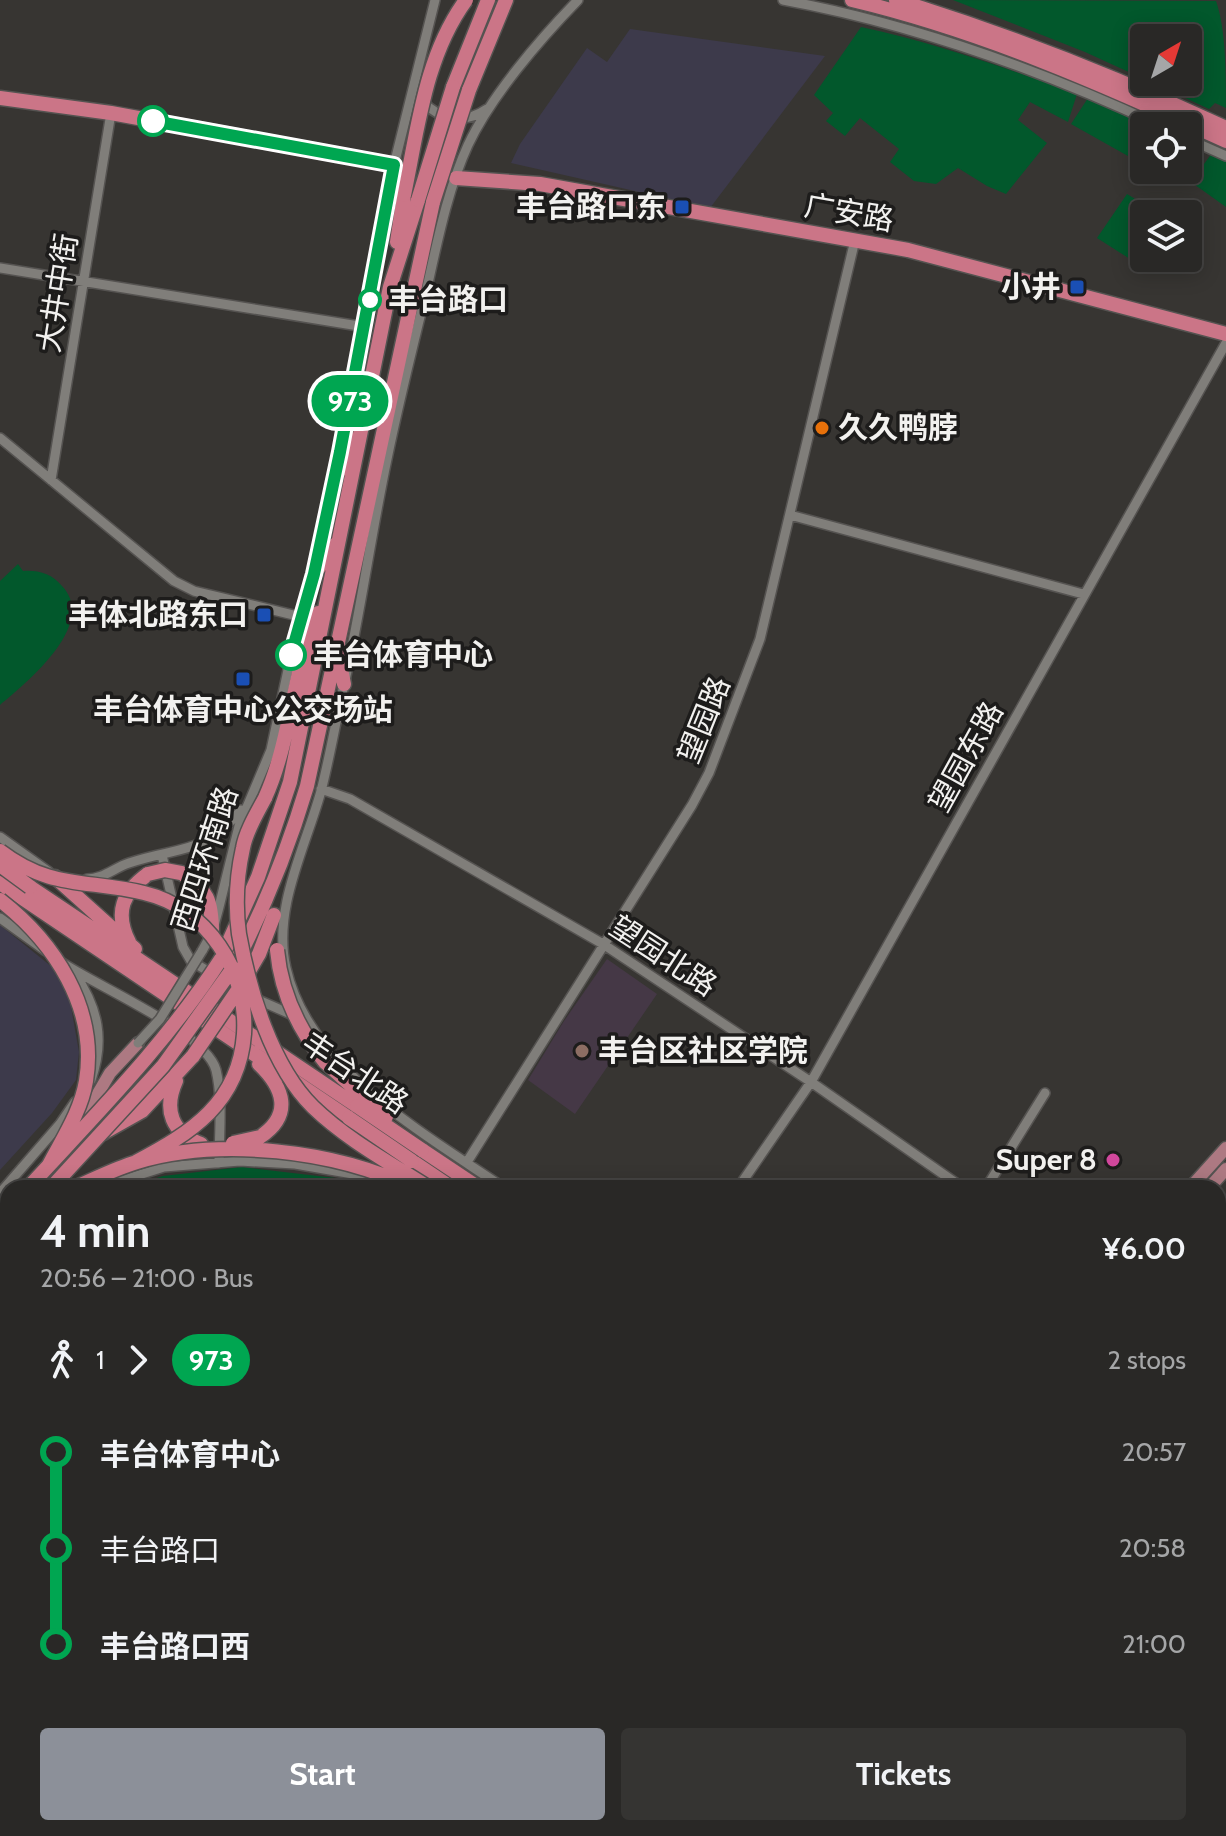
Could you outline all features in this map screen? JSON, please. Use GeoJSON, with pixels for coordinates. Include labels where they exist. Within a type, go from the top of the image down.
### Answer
{"type":"FeatureCollection","features":[{"type":"Feature","properties":{"kind":"highway"},"geometry":{"type":"LineString","coordinates":[[418,199],[432,67],[452,20],[466,0]]}},
{"type":"Feature","properties":{"kind":"highway"},"geometry":{"type":"LineString","coordinates":[[418,199],[453,87],[488,0]]}},
{"type":"Feature","properties":{"kind":"highway"},"geometry":{"type":"LineString","coordinates":[[418,199],[469,90],[506,0]]}},
{"type":"Feature","properties":{"kind":"highway"},"geometry":{"type":"LineString","coordinates":[[841,0],[858,1],[938,24],[1102,83],[1226,141]]}},
{"type":"Feature","properties":{"kind":"highway"},"geometry":{"type":"LineString","coordinates":[[896,0],[1042,48]]}},
{"type":"Feature","properties":{"kind":"highway"},"geometry":{"type":"LineString","coordinates":[[924,0],[1144,90],[1226,128]]}},
{"type":"Feature","properties":{"kind":"highway","name":"广安路"},"geometry":{"type":"LineString","coordinates":[[0,98],[111,113],[394,165],[404,175],[447,184],[456,178],[540,184],[855,240],[961,263],[1226,334]]}},
{"type":"Feature","properties":{"kind":"highway","name":"西四环南路"},"geometry":{"type":"LineString","coordinates":[[35,1180],[233,968],[258,877],[290,782],[390,287],[418,199]]}},
{"type":"Feature","properties":{"kind":"highway","name":"西四环南路"},"geometry":{"type":"LineString","coordinates":[[60,1180],[163,1066],[233,968],[291,840],[307,786],[373,475],[418,199]]}},
{"type":"Feature","properties":{"kind":"highway"},"geometry":{"type":"LineString","coordinates":[[346,422],[347,498]]}},
{"type":"Feature","properties":{"kind":"highway"},"geometry":{"type":"LineString","coordinates":[[373,475],[395,425]]}},
{"type":"Feature","properties":{"kind":"highway"},"geometry":{"type":"LineString","coordinates":[[314,574],[338,540]]}},
{"type":"Feature","properties":{"kind":"highway"},"geometry":{"type":"LineString","coordinates":[[329,587],[301,658],[277,772],[243,845],[237,904],[239,933],[280,1062],[304,1097],[333,1125],[417,1180]]}},
{"type":"Feature","properties":{"kind":"highway"},"geometry":{"type":"LineString","coordinates":[[336,645],[344,684]]}},
{"type":"Feature","properties":{"kind":"highway"},"geometry":{"type":"LineString","coordinates":[[0,851],[25,869],[43,877],[147,893],[172,903],[195,919],[214,938],[236,976],[242,998],[243,1038],[241,1057],[224,1096],[192,1130],[136,1162],[93,1180]]}},
{"type":"Feature","properties":{"kind":"highway"},"geometry":{"type":"LineString","coordinates":[[0,865],[26,893],[197,1007]]}},
{"type":"Feature","properties":{"kind":"highway"},"geometry":{"type":"LineString","coordinates":[[131,946],[122,929],[123,902],[133,885],[148,874],[165,870],[181,873],[197,883],[208,897],[212,933]]}},
{"type":"Feature","properties":{"kind":"highway"},"geometry":{"type":"LineString","coordinates":[[50,872],[197,1007]]}},
{"type":"Feature","properties":{"kind":"highway"},"geometry":{"type":"LineString","coordinates":[[0,883],[26,893],[167,980]]}},
{"type":"Feature","properties":{"kind":"highway"},"geometry":{"type":"LineString","coordinates":[[273,885],[279,975],[292,1011],[311,1045],[357,1108],[417,1156]]}},
{"type":"Feature","properties":{"kind":"highway"},"geometry":{"type":"LineString","coordinates":[[0,900],[23,918],[57,958],[76,998],[86,1038],[88,1062],[82,1096],[49,1165]]}},
{"type":"Feature","properties":{"kind":"highway"},"geometry":{"type":"LineString","coordinates":[[103,1133],[142,1111],[193,1056],[233,968],[259,954],[274,915]]}},
{"type":"Feature","properties":{"kind":"highway","name":"丰台北路"},"geometry":{"type":"LineString","coordinates":[[197,1007],[233,1039],[357,1108]]}},
{"type":"Feature","properties":{"kind":"highway","name":"丰台北路"},"geometry":{"type":"LineString","coordinates":[[197,1007],[357,1108],[443,1180]]}},
{"type":"Feature","properties":{"kind":"highway"},"geometry":{"type":"LineString","coordinates":[[182,1070],[170,1094],[169,1109],[178,1130],[201,1144],[244,1143],[260,1137],[269,1131],[281,1113],[279,1089],[269,1074],[233,1039]]}},
{"type":"Feature","properties":{"kind":"highway"},"geometry":{"type":"LineString","coordinates":[[136,1162],[177,1154],[256,1150],[296,1153],[366,1169],[393,1180]]}},
{"type":"Feature","properties":{"kind":"highway","name":"丰台北路"},"geometry":{"type":"LineString","coordinates":[[417,1156],[464,1180]]}},
{"type":"Feature","properties":{"kind":"main road","name":"西四环南路"},"geometry":{"type":"LineString","coordinates":[[34,1180],[73,1137],[110,1073],[138,1043]]}},
{"type":"Feature","properties":{"kind":"main road"},"geometry":{"type":"LineString","coordinates":[[59,1180],[103,1133]]}},
{"type":"Feature","properties":{"kind":"main road"},"geometry":{"type":"LineString","coordinates":[[1197,1180],[1226,1148]]}},
{"type":"Feature","properties":{"kind":"street","name":"西四环南路"},"geometry":{"type":"LineString","coordinates":[[138,1043],[160,1019],[212,933],[231,850],[247,803],[271,750],[314,574],[346,422],[394,165],[435,0]]}},
{"type":"Feature","properties":{"kind":"street"},"geometry":{"type":"LineString","coordinates":[[305,1020],[285,965],[282,930],[321,789],[395,425],[438,242],[468,145],[489,107],[578,0]]}},
{"type":"Feature","properties":{"kind":"street"},"geometry":{"type":"LineString","coordinates":[[783,0],[858,15],[932,37],[1095,95],[1131,112]]}},
{"type":"Feature","properties":{"kind":"street"},"geometry":{"type":"LineString","coordinates":[[412,90],[432,111],[453,119],[474,118],[489,107]]}},
{"type":"Feature","properties":{"kind":"street","name":"大井中街"},"geometry":{"type":"LineString","coordinates":[[51,480],[111,113]]}},
{"type":"Feature","properties":{"kind":"street"},"geometry":{"type":"LineString","coordinates":[[1202,145],[1226,156]]}},
{"type":"Feature","properties":{"kind":"street","name":"望园路"},"geometry":{"type":"LineString","coordinates":[[467,1162],[692,805],[709,773],[756,651],[855,240]]}},
{"type":"Feature","properties":{"kind":"street"},"geometry":{"type":"LineString","coordinates":[[0,268],[365,327]]}},
{"type":"Feature","properties":{"kind":"street","name":"望园东路"},"geometry":{"type":"LineString","coordinates":[[744,1180],[811,1082],[1226,343]]}},
{"type":"Feature","properties":{"kind":"street"},"geometry":{"type":"LineString","coordinates":[[0,438],[164,574],[183,586],[302,617]]}},
{"type":"Feature","properties":{"kind":"street"},"geometry":{"type":"LineString","coordinates":[[790,515],[1083,594]]}},
{"type":"Feature","properties":{"kind":"street","name":"望园北路"},"geometry":{"type":"LineString","coordinates":[[321,789],[350,799],[603,944],[952,1180]]}},
{"type":"Feature","properties":{"kind":"street"},"geometry":{"type":"LineString","coordinates":[[0,837],[50,872],[64,877],[94,879],[133,862],[210,841],[247,803]]}},
{"type":"Feature","properties":{"kind":"street"},"geometry":{"type":"LineString","coordinates":[[0,876],[18,850]]}},
{"type":"Feature","properties":{"kind":"street"},"geometry":{"type":"LineString","coordinates":[[162,855],[183,947],[191,961],[249,996],[305,1020]]}},
{"type":"Feature","properties":{"kind":"street"},"geometry":{"type":"LineString","coordinates":[[0,918],[73,971],[144,1008],[206,1053],[215,1067],[218,1084],[219,1163]]}},
{"type":"Feature","properties":{"kind":"street"},"geometry":{"type":"LineString","coordinates":[[11,1180],[60,1124],[91,1079],[98,1059],[100,1039],[97,1017],[87,991],[73,971]]}},
{"type":"Feature","properties":{"kind":"street","name":"丰台北路"},"geometry":{"type":"LineString","coordinates":[[305,1020],[328,1050],[395,1112],[493,1180]]}},
{"type":"Feature","properties":{"kind":"street"},"geometry":{"type":"LineString","coordinates":[[991,1180],[1045,1093]]}},
{"type":"Feature","properties":{"kind":"street"},"geometry":{"type":"LineString","coordinates":[[353,1174],[395,1112]]}},
{"type":"Feature","properties":{"kind":"street"},"geometry":{"type":"LineString","coordinates":[[386,1180],[378,1170],[377,1157],[404,1119]]}},
{"type":"Feature","properties":{"kind":"street"},"geometry":{"type":"LineString","coordinates":[[29,1160],[73,1137]]}},
{"type":"Feature","properties":{"kind":"street"},"geometry":{"type":"LineString","coordinates":[[123,1180],[164,1167],[219,1163],[295,1164],[372,1180]]}},
{"type":"Feature","properties":{"kind":"shaded area"},"geometry":{"type":"Polygon","coordinates":[[[630,29],[825,56],[710,208],[511,163],[520,144],[587,48],[607,62],[630,29]]]}},
{"type":"Feature","properties":{"kind":"shaded area"},"geometry":{"type":"Polygon","coordinates":[[[0,925],[57,971],[70,1001],[79,1052],[76,1080],[52,1113],[0,1170],[0,925]]]}},
{"type":"Feature","properties":{"kind":"shaded area","name":"丰台区社区学院"},"geometry":{"type":"Polygon","coordinates":[[[607,959],[657,994],[575,1114],[528,1080],[607,959]]]}},
{"type":"Feature","properties":{"kind":"green space"},"geometry":{"type":"Polygon","coordinates":[[[953,0],[1216,1],[1224,39],[1226,108],[1215,103],[1209,109],[1181,96],[1202,96],[1202,24],[1130,24],[1130,73],[953,0]]]}},
{"type":"Feature","properties":{"kind":"green space"},"geometry":{"type":"Polygon","coordinates":[[[861,27],[944,48],[1077,94],[1068,122],[1030,102],[1018,120],[1047,143],[1006,194],[958,168],[936,184],[914,181],[890,162],[899,149],[860,118],[845,136],[826,121],[833,113],[814,95],[861,27]]]}},
{"type":"Feature","properties":{"kind":"green space"},"geometry":{"type":"Polygon","coordinates":[[[1088,98],[1130,117],[1130,157],[1071,124],[1088,98]]]}},
{"type":"Feature","properties":{"kind":"green space"},"geometry":{"type":"Polygon","coordinates":[[[1212,153],[1226,160],[1226,207],[1194,184],[1202,184],[1202,167],[1212,153]]]}},
{"type":"Feature","properties":{"kind":"green space"},"geometry":{"type":"Polygon","coordinates":[[[1127,194],[1137,200],[1130,200],[1130,259],[1097,238],[1127,194]]]}},
{"type":"Feature","properties":{"kind":"green space"},"geometry":{"type":"Polygon","coordinates":[[[18,564],[23,571],[45,574],[62,586],[71,601],[71,617],[66,634],[55,651],[27,682],[0,705],[0,581],[18,564]]]}},
{"type":"Feature","properties":{"kind":"green space"},"geometry":{"type":"Polygon","coordinates":[[[242,1167],[340,1180],[150,1180],[242,1167]]]}},
{"type":"Feature","properties":{"kind":"bus line","name":"973"},"geometry":{"type":"LineString","coordinates":[[153,121],[394,165],[340,452],[314,574],[291,655]]}},
{"type":"Feature","properties":{"kind":"place","name":"丰台路口东"},"geometry":{"type":"Point","coordinates":[682,207]}},
{"type":"Feature","properties":{"kind":"place","name":"小井"},"geometry":{"type":"Point","coordinates":[1077,287]}},
{"type":"Feature","properties":{"kind":"place","name":"丰台路口"},"geometry":{"type":"Point","coordinates":[370,300]}},
{"type":"Feature","properties":{"kind":"place","name":"久久鸭脖"},"geometry":{"type":"Point","coordinates":[822,428]}},
{"type":"Feature","properties":{"kind":"place","name":"丰体北路东口"},"geometry":{"type":"Point","coordinates":[264,615]}},
{"type":"Feature","properties":{"kind":"place","name":"丰台体育中心"},"geometry":{"type":"Point","coordinates":[291,655]}},
{"type":"Feature","properties":{"kind":"place","name":"丰台体育中心公交场站"},"geometry":{"type":"Point","coordinates":[243,679]}},
{"type":"Feature","properties":{"kind":"place","name":"丰台区社区学院"},"geometry":{"type":"Point","coordinates":[582,1051]}},
{"type":"Feature","properties":{"kind":"place","name":"Super 8"},"geometry":{"type":"Point","coordinates":[1113,1160]}}]}
